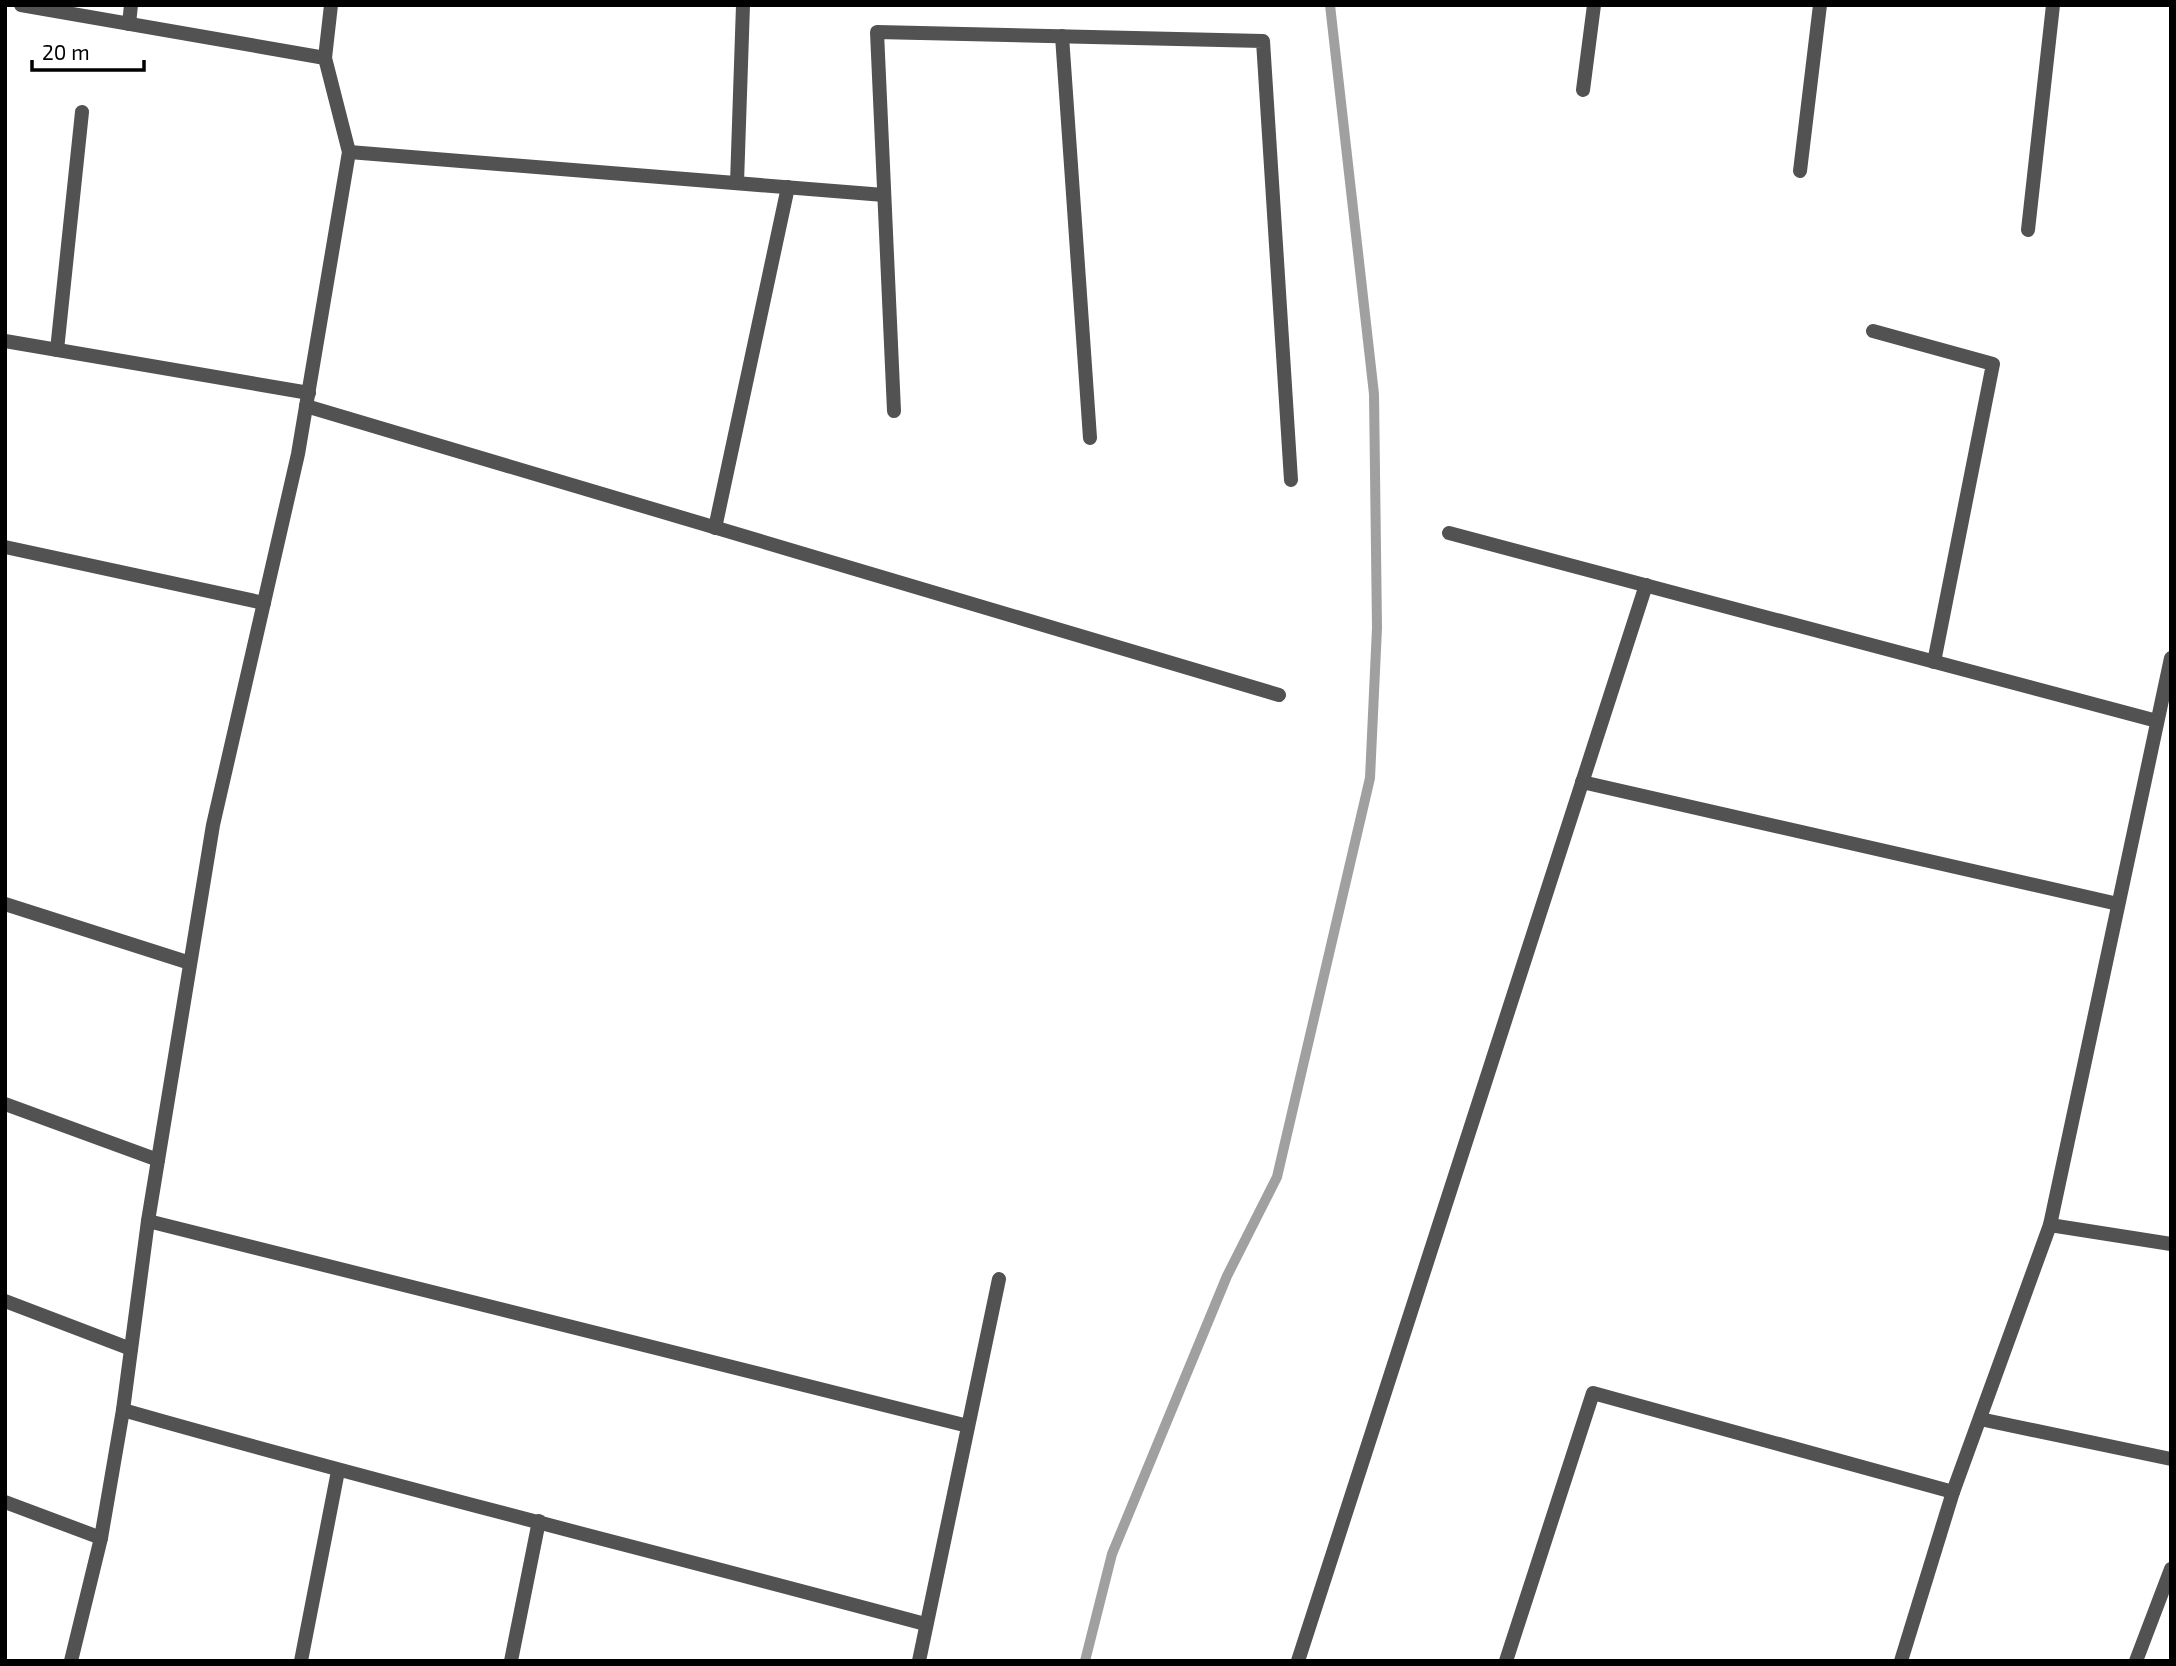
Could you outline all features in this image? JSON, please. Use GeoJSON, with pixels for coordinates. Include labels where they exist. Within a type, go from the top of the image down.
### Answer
{"type":"FeatureCollection","features":[{"type":"Feature","properties":{"kind":"street"},"geometry":{"type":"LineString","coordinates":[[21,5],[326,58]]}},
{"type":"Feature","properties":{"kind":"street"},"geometry":{"type":"LineString","coordinates":[[129,24],[131,5]]}},
{"type":"Feature","properties":{"kind":"street"},"geometry":{"type":"LineString","coordinates":[[71,1661],[101,1538],[123,1410],[148,1221],[213,825],[307,400],[349,152],[326,58],[331,5]]}},
{"type":"Feature","properties":{"kind":"street"},"geometry":{"type":"LineString","coordinates":[[737,183],[743,5]]}},
{"type":"Feature","properties":{"kind":"street"},"geometry":{"type":"LineString","coordinates":[[1583,90],[1594,5]]}},
{"type":"Feature","properties":{"kind":"street"},"geometry":{"type":"LineString","coordinates":[[1800,171],[1820,5]]}},
{"type":"Feature","properties":{"kind":"street"},"geometry":{"type":"LineString","coordinates":[[2028,230],[2053,5]]}},
{"type":"Feature","properties":{"kind":"street"},"geometry":{"type":"LineString","coordinates":[[894,411],[877,32],[1264,41],[1291,480]]}},
{"type":"Feature","properties":{"kind":"street"},"geometry":{"type":"LineString","coordinates":[[1062,36],[1090,438]]}},
{"type":"Feature","properties":{"kind":"street"},"geometry":{"type":"LineString","coordinates":[[57,350],[82,112]]}},
{"type":"Feature","properties":{"kind":"street"},"geometry":{"type":"LineString","coordinates":[[349,152],[884,195]]}},
{"type":"Feature","properties":{"kind":"street"},"geometry":{"type":"LineString","coordinates":[[715,528],[788,187]]}},
{"type":"Feature","properties":{"kind":"street"},"geometry":{"type":"LineString","coordinates":[[1873,331],[1993,364],[1934,662]]}},
{"type":"Feature","properties":{"kind":"street"},"geometry":{"type":"LineString","coordinates":[[5,341],[307,400],[715,528],[1279,695]]}},
{"type":"Feature","properties":{"kind":"street"},"geometry":{"type":"LineString","coordinates":[[1449,533],[2157,721]]}},
{"type":"Feature","properties":{"kind":"street"},"geometry":{"type":"LineString","coordinates":[[5,547],[264,603]]}},
{"type":"Feature","properties":{"kind":"street"},"geometry":{"type":"LineString","coordinates":[[1298,1661],[1646,585]]}},
{"type":"Feature","properties":{"kind":"street"},"geometry":{"type":"LineString","coordinates":[[1901,1661],[1953,1492],[2050,1225],[2171,658]]}},
{"type":"Feature","properties":{"kind":"street"},"geometry":{"type":"LineString","coordinates":[[1582,782],[2118,904]]}},
{"type":"Feature","properties":{"kind":"street"},"geometry":{"type":"LineString","coordinates":[[5,904],[190,963]]}},
{"type":"Feature","properties":{"kind":"street"},"geometry":{"type":"LineString","coordinates":[[5,1104],[158,1160]]}},
{"type":"Feature","properties":{"kind":"street"},"geometry":{"type":"LineString","coordinates":[[148,1221],[968,1426]]}},
{"type":"Feature","properties":{"kind":"street"},"geometry":{"type":"LineString","coordinates":[[2050,1225],[2171,1244]]}},
{"type":"Feature","properties":{"kind":"street"},"geometry":{"type":"LineString","coordinates":[[919,1661],[999,1279]]}},
{"type":"Feature","properties":{"kind":"street"},"geometry":{"type":"LineString","coordinates":[[5,1301],[131,1349]]}},
{"type":"Feature","properties":{"kind":"street"},"geometry":{"type":"LineString","coordinates":[[1506,1661],[1593,1393],[1953,1492]]}},
{"type":"Feature","properties":{"kind":"street"},"geometry":{"type":"LineString","coordinates":[[123,1410],[338,1471],[539,1521],[925,1624]]}},
{"type":"Feature","properties":{"kind":"street"},"geometry":{"type":"LineString","coordinates":[[1980,1419],[2171,1459]]}},
{"type":"Feature","properties":{"kind":"street"},"geometry":{"type":"LineString","coordinates":[[301,1661],[338,1471]]}},
{"type":"Feature","properties":{"kind":"street"},"geometry":{"type":"LineString","coordinates":[[5,1502],[101,1538]]}},
{"type":"Feature","properties":{"kind":"street"},"geometry":{"type":"LineString","coordinates":[[511,1661],[539,1521]]}},
{"type":"Feature","properties":{"kind":"street"},"geometry":{"type":"LineString","coordinates":[[2136,1661],[2171,1569]]}},
{"type":"Feature","properties":{"kind":"waterway"},"geometry":{"type":"LineString","coordinates":[[1085,1661],[1112,1554],[1227,1276],[1277,1177],[1370,778],[1377,628],[1374,394],[1330,5]]}}]}
